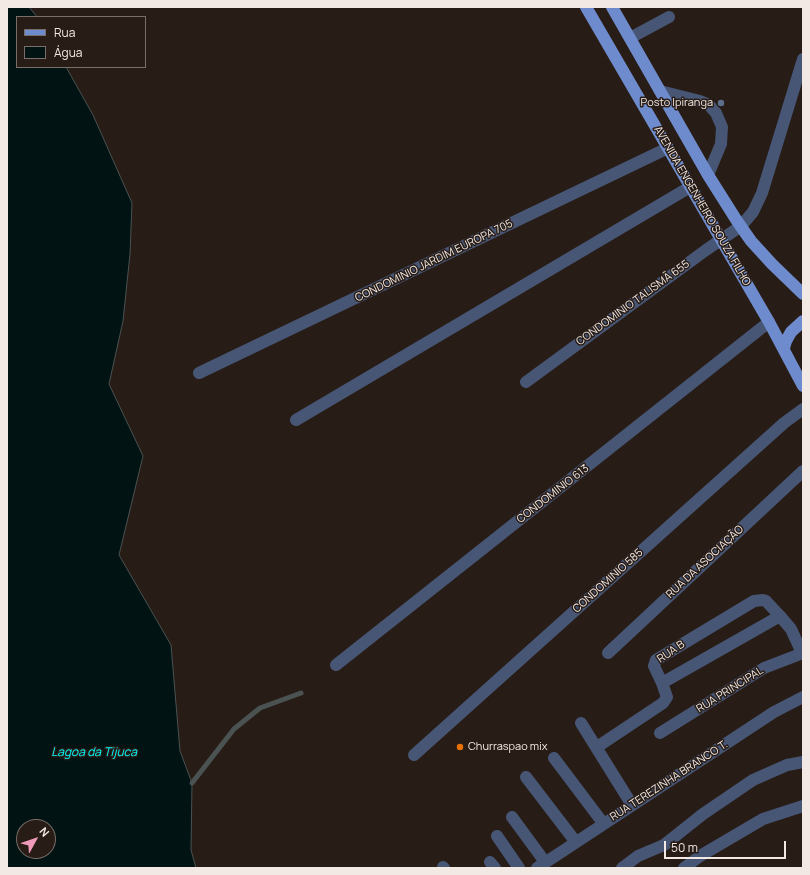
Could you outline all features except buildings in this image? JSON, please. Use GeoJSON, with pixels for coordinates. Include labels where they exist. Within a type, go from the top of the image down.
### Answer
{"type":"FeatureCollection","features":[{"type":"Feature","properties":{"kind":"main road","name":"AVENIDA ENGENHEIRO SOUZA FILHO"},"geometry":{"type":"LineString","coordinates":[[586,7],[770,322],[803,386]]}},
{"type":"Feature","properties":{"kind":"main road"},"geometry":{"type":"LineString","coordinates":[[612,7],[708,175],[741,226],[772,264],[803,294]]}},
{"type":"Feature","properties":{"kind":"main road"},"geometry":{"type":"LineString","coordinates":[[784,348],[790,332],[803,321]]}},
{"type":"Feature","properties":{"kind":"street"},"geometry":{"type":"LineString","coordinates":[[630,38],[669,17]]}},
{"type":"Feature","properties":{"kind":"street","name":"CONDOMINIO TALISMÃ 655"},"geometry":{"type":"LineString","coordinates":[[526,382],[721,239],[741,226],[753,212],[762,193],[803,59]]}},
{"type":"Feature","properties":{"kind":"street"},"geometry":{"type":"LineString","coordinates":[[660,91],[700,101],[709,105],[716,113],[722,127],[721,144],[708,175]]}},
{"type":"Feature","properties":{"kind":"street","name":"CONDOMINIO JARDIM EUROPA 705"},"geometry":{"type":"LineString","coordinates":[[199,373],[668,148]]}},
{"type":"Feature","properties":{"kind":"street"},"geometry":{"type":"LineString","coordinates":[[296,420],[690,187]]}},
{"type":"Feature","properties":{"kind":"street","name":"CONDOMINIO 613"},"geometry":{"type":"LineString","coordinates":[[336,665],[770,322]]}},
{"type":"Feature","properties":{"kind":"street","name":"CONDOMINIO 585"},"geometry":{"type":"LineString","coordinates":[[414,755],[784,424],[803,409]]}},
{"type":"Feature","properties":{"kind":"street","name":"RUA DA ASOCIAÇÃO"},"geometry":{"type":"LineString","coordinates":[[608,653],[803,471]]}},
{"type":"Feature","properties":{"kind":"street","name":"RUA B"},"geometry":{"type":"LineString","coordinates":[[780,616],[662,683],[654,666],[656,660],[754,602],[763,600],[780,616],[791,629],[803,653]]}},
{"type":"Feature","properties":{"kind":"street","name":"RUA PRINCIPAL"},"geometry":{"type":"LineString","coordinates":[[660,733],[764,668],[803,653]]}},
{"type":"Feature","properties":{"kind":"street"},"geometry":{"type":"LineString","coordinates":[[597,747],[663,703],[667,697],[662,683]]}},
{"type":"Feature","properties":{"kind":"street","name":"RUA TEREZINHA BRANCO T."},"geometry":{"type":"LineString","coordinates":[[541,865],[774,712],[803,697]]}},
{"type":"Feature","properties":{"kind":"street"},"geometry":{"type":"LineString","coordinates":[[581,723],[632,805]]}},
{"type":"Feature","properties":{"kind":"street"},"geometry":{"type":"LineString","coordinates":[[554,758],[603,823]]}},
{"type":"Feature","properties":{"kind":"street"},"geometry":{"type":"LineString","coordinates":[[622,868],[638,856],[664,845],[703,814],[753,780],[787,765],[803,762]]}},
{"type":"Feature","properties":{"kind":"street"},"geometry":{"type":"LineString","coordinates":[[526,777],[575,842]]}},
{"type":"Feature","properties":{"kind":"street"},"geometry":{"type":"LineString","coordinates":[[684,868],[700,856],[763,819],[803,806]]}},
{"type":"Feature","properties":{"kind":"street"},"geometry":{"type":"LineString","coordinates":[[512,817],[541,865]]}},
{"type":"Feature","properties":{"kind":"street"},"geometry":{"type":"LineString","coordinates":[[497,836],[519,868]]}},
{"type":"Feature","properties":{"kind":"water","name":"Lagoa da Tijuca"},"geometry":{"type":"Polygon","coordinates":[[[7,7],[29,7],[36,16],[16,16],[16,68],[67,68],[93,115],[132,203],[130,254],[123,321],[109,384],[143,456],[119,555],[171,645],[180,751],[192,783],[191,850],[196,868],[7,868],[7,7]]]}},
{"type":"Feature","properties":{"kind":"waterway"},"geometry":{"type":"LineString","coordinates":[[192,783],[234,729],[260,708],[301,693]]}},
{"type":"Feature","properties":{"kind":"place","name":"Posto Ipiranga"},"geometry":{"type":"Point","coordinates":[721,103]}},
{"type":"Feature","properties":{"kind":"place","name":"Churraspao mix"},"geometry":{"type":"Point","coordinates":[460,747]}}]}
